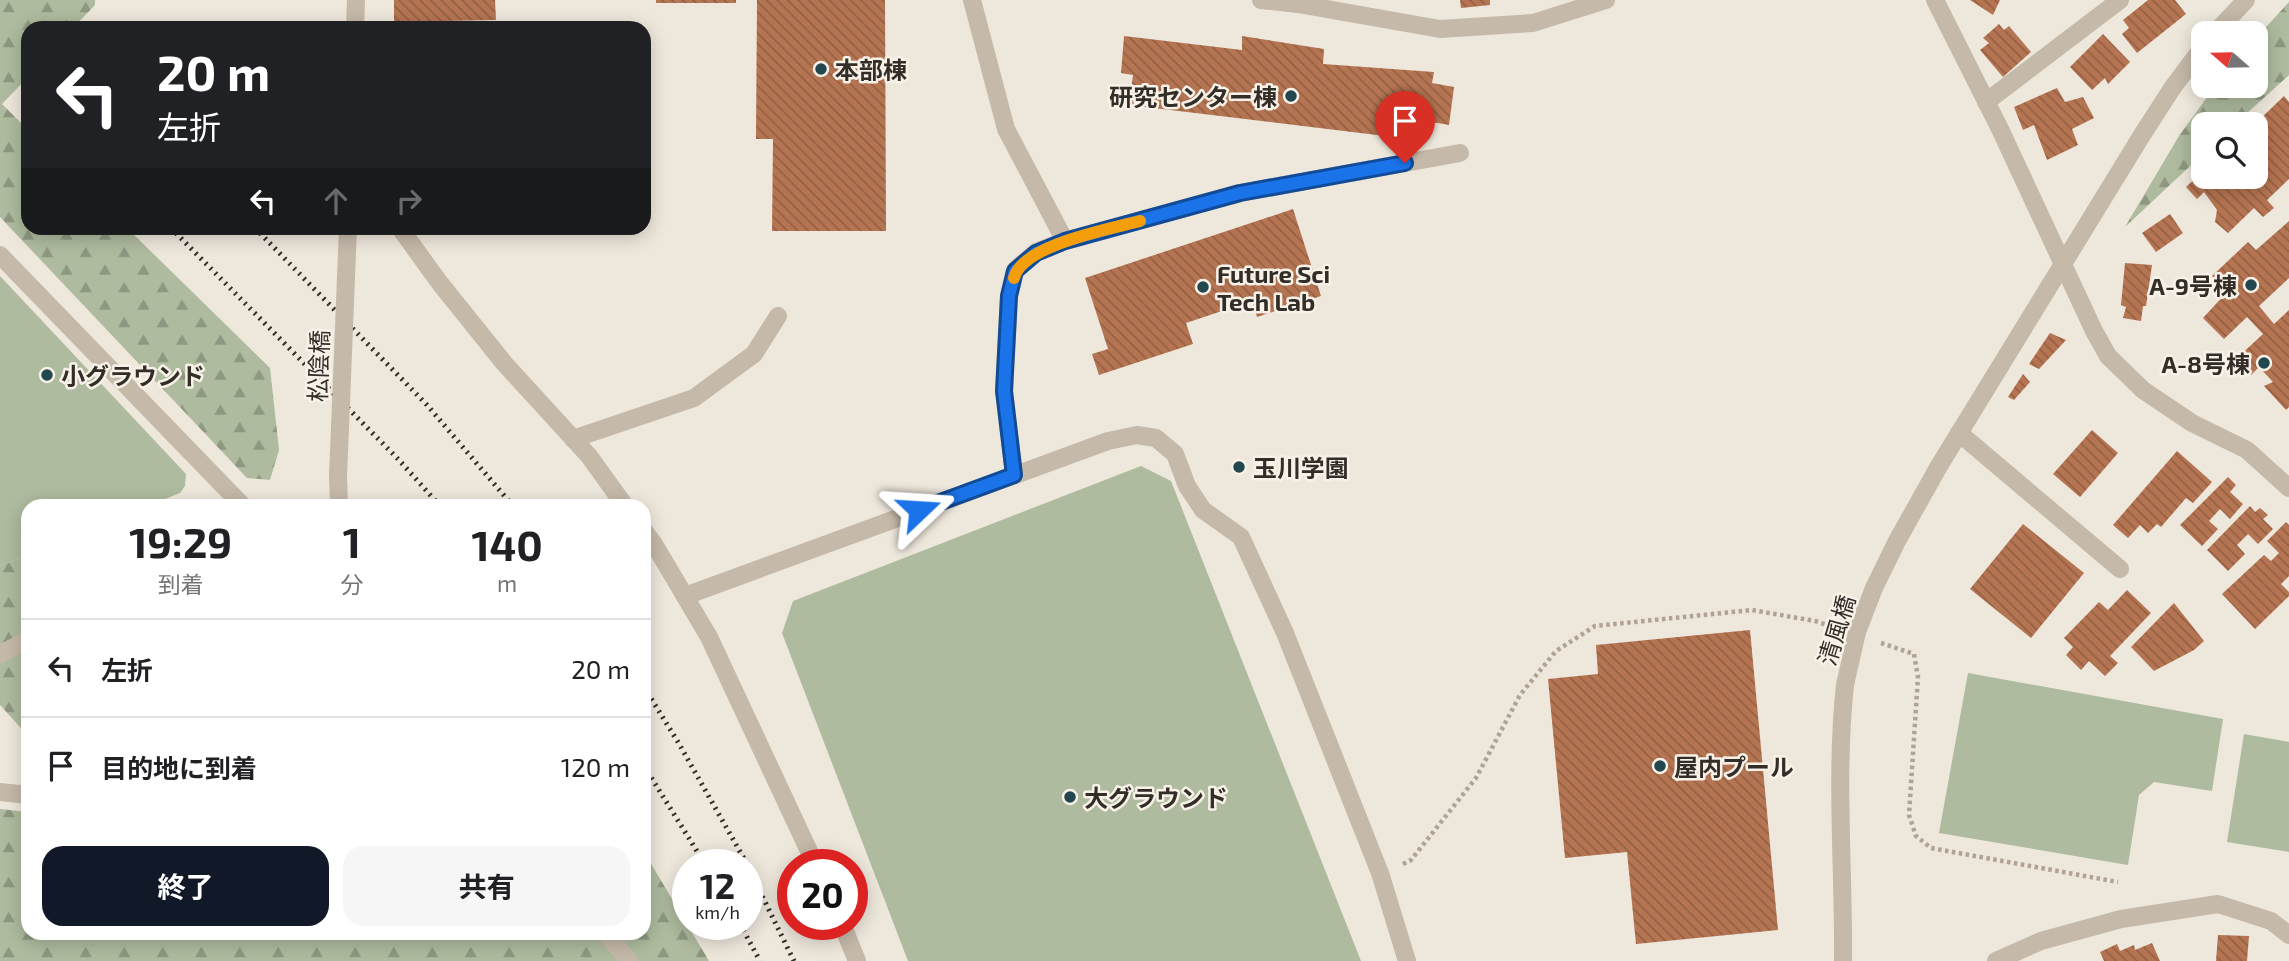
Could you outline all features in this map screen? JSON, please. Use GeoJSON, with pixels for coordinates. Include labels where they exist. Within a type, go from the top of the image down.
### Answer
{"type":"FeatureCollection","features":[{"type":"Feature","properties":{"kind":"street"},"geometry":{"type":"LineString","coordinates":[[355,21],[356,0]]}},
{"type":"Feature","properties":{"kind":"street"},"geometry":{"type":"LineString","coordinates":[[972,0],[1006,129],[1065,241]]}},
{"type":"Feature","properties":{"kind":"street"},"geometry":{"type":"LineString","coordinates":[[1261,0],[1440,29],[1533,23],[1606,0]]}},
{"type":"Feature","properties":{"kind":"street"},"geometry":{"type":"LineString","coordinates":[[1935,0],[1986,102],[2062,267],[2108,356],[2143,390],[2192,423],[2247,450],[2289,488]]}},
{"type":"Feature","properties":{"kind":"street"},"geometry":{"type":"LineString","coordinates":[[1986,102],[2120,0]]}},
{"type":"Feature","properties":{"kind":"street"},"geometry":{"type":"LineString","coordinates":[[2226,21],[2246,0]]}},
{"type":"Feature","properties":{"kind":"street","name":"清風橋"},"geometry":{"type":"LineString","coordinates":[[1843,961],[1840,729],[1845,685],[1857,632],[1874,588],[1897,541],[1959,433],[2173,87],[2191,63]]}},
{"type":"Feature","properties":{"kind":"street"},"geometry":{"type":"LineString","coordinates":[[1014,475],[1004,391],[1009,296],[1015,271],[1036,253],[1065,241],[1240,193],[1460,153]]}},
{"type":"Feature","properties":{"kind":"street","name":"松陰橋"},"geometry":{"type":"LineString","coordinates":[[339,499],[348,235]]}},
{"type":"Feature","properties":{"kind":"street"},"geometry":{"type":"LineString","coordinates":[[405,235],[503,363],[573,439],[620,499]]}},
{"type":"Feature","properties":{"kind":"street"},"geometry":{"type":"LineString","coordinates":[[0,255],[236,499]]}},
{"type":"Feature","properties":{"kind":"street"},"geometry":{"type":"LineString","coordinates":[[573,439],[694,398],[754,354],[778,316]]}},
{"type":"Feature","properties":{"kind":"street"},"geometry":{"type":"LineString","coordinates":[[1959,433],[2120,569]]}},
{"type":"Feature","properties":{"kind":"street"},"geometry":{"type":"LineString","coordinates":[[685,596],[1108,440],[1137,435],[1156,438],[1175,454],[1187,486],[1203,510],[1241,537],[1285,633],[1380,873],[1407,961]]}},
{"type":"Feature","properties":{"kind":"street"},"geometry":{"type":"LineString","coordinates":[[651,542],[709,638],[808,849]]}},
{"type":"Feature","properties":{"kind":"street"},"geometry":{"type":"LineString","coordinates":[[0,654],[21,644]]}},
{"type":"Feature","properties":{"kind":"street"},"geometry":{"type":"LineString","coordinates":[[0,792],[21,794]]}},
{"type":"Feature","properties":{"kind":"street"},"geometry":{"type":"LineString","coordinates":[[1996,961],[2041,941],[2121,919],[2218,904],[2271,921],[2289,935]]}},
{"type":"Feature","properties":{"kind":"street"},"geometry":{"type":"LineString","coordinates":[[612,940],[629,961]]}},
{"type":"Feature","properties":{"kind":"street"},"geometry":{"type":"LineString","coordinates":[[848,940],[857,961]]}},
{"type":"Feature","properties":{"kind":"path"},"geometry":{"type":"LineString","coordinates":[[1380,873],[1412,860],[1476,778],[1520,695],[1556,650],[1595,626],[1752,610],[1815,621],[1840,629]]}},
{"type":"Feature","properties":{"kind":"path"},"geometry":{"type":"LineString","coordinates":[[1877,642],[1914,654],[1918,677],[1909,815],[1916,836],[1931,848],[2118,882]]}},
{"type":"Feature","properties":{"kind":"green space"},"geometry":{"type":"Polygon","coordinates":[[[0,0],[95,0],[95,5],[80,21],[21,21],[21,84],[2,104],[21,123],[21,235],[134,235],[270,368],[279,450],[270,480],[247,478],[0,217],[0,0]]]}},
{"type":"Feature","properties":{"kind":"green space"},"geometry":{"type":"Polygon","coordinates":[[[2289,2],[2289,75],[2268,94],[2268,25],[2289,2]]]}},
{"type":"Feature","properties":{"kind":"green space"},"geometry":{"type":"Polygon","coordinates":[[[2206,98],[2264,98],[2248,112],[2196,112],[2206,98]]]}},
{"type":"Feature","properties":{"kind":"green space"},"geometry":{"type":"Polygon","coordinates":[[[2191,119],[2191,165],[2125,227],[2191,119]]]}},
{"type":"Feature","properties":{"kind":"green space","name":"小グラウンド"},"geometry":{"type":"Polygon","coordinates":[[[0,276],[186,474],[185,486],[180,493],[165,499],[21,499],[21,558],[0,566],[0,276]]]}},
{"type":"Feature","properties":{"kind":"green space","name":"大グラウンド"},"geometry":{"type":"Polygon","coordinates":[[[1141,466],[1171,481],[1361,961],[908,961],[868,857],[868,849],[865,849],[782,633],[793,601],[1141,466]]]}},
{"type":"Feature","properties":{"kind":"green space"},"geometry":{"type":"Polygon","coordinates":[[[21,558],[21,728],[0,705],[0,566],[21,558]]]}},
{"type":"Feature","properties":{"kind":"green space"},"geometry":{"type":"Polygon","coordinates":[[[1968,673],[2223,719],[2212,791],[2154,782],[2139,795],[2128,865],[1939,833],[1968,673]]]}},
{"type":"Feature","properties":{"kind":"green space"},"geometry":{"type":"Polygon","coordinates":[[[2244,734],[2289,742],[2289,852],[2227,842],[2244,734]]]}},
{"type":"Feature","properties":{"kind":"green space"},"geometry":{"type":"Polygon","coordinates":[[[0,809],[21,811],[21,940],[651,940],[651,864],[672,899],[672,940],[696,940],[709,961],[0,961],[0,809]]]}},
{"type":"Feature","properties":{"kind":"building"},"geometry":{"type":"Polygon","coordinates":[[[394,0],[495,0],[496,20],[394,21],[394,0]]]}},
{"type":"Feature","properties":{"kind":"building"},"geometry":{"type":"Polygon","coordinates":[[[656,0],[736,0],[736,3],[656,3],[656,0]]]}},
{"type":"Feature","properties":{"kind":"building","name":"本部棟"},"geometry":{"type":"Polygon","coordinates":[[[757,0],[885,0],[886,231],[772,231],[773,139],[756,139],[757,0]]]}},
{"type":"Feature","properties":{"kind":"building"},"geometry":{"type":"Polygon","coordinates":[[[1460,0],[1490,0],[1490,5],[1461,8],[1460,0]]]}},
{"type":"Feature","properties":{"kind":"building"},"geometry":{"type":"Polygon","coordinates":[[[1970,0],[2000,0],[1993,15],[1970,0]]]}},
{"type":"Feature","properties":{"kind":"building"},"geometry":{"type":"Polygon","coordinates":[[[2148,0],[2175,0],[2186,14],[2137,53],[2122,34],[2129,28],[2123,20],[2148,0]]]}},
{"type":"Feature","properties":{"kind":"building"},"geometry":{"type":"Polygon","coordinates":[[[1999,24],[2004,30],[2009,26],[2031,52],[2003,77],[1980,50],[1989,43],[1983,38],[1999,24]]]}},
{"type":"Feature","properties":{"kind":"building"},"geometry":{"type":"Polygon","coordinates":[[[2103,34],[2130,62],[2108,84],[2105,78],[2092,90],[2070,67],[2103,34]]]}},
{"type":"Feature","properties":{"kind":"building","name":"研究センター棟"},"geometry":{"type":"Polygon","coordinates":[[[1124,36],[1242,50],[1242,36],[1324,49],[1323,64],[1434,72],[1432,83],[1454,87],[1449,125],[1432,122],[1426,141],[1129,105],[1133,75],[1121,73],[1124,36]]]}},
{"type":"Feature","properties":{"kind":"building"},"geometry":{"type":"Polygon","coordinates":[[[2057,88],[2065,102],[2083,97],[2094,118],[2072,129],[2078,145],[2047,160],[2034,125],[2023,130],[2014,107],[2057,88]]]}},
{"type":"Feature","properties":{"kind":"building"},"geometry":{"type":"Polygon","coordinates":[[[2284,96],[2289,102],[2289,179],[2267,200],[2274,208],[2263,217],[2254,208],[2228,233],[2215,222],[2217,210],[2204,192],[2197,199],[2186,187],[2191,182],[2191,189],[2268,189],[2267,112],[2284,96]]]}},
{"type":"Feature","properties":{"kind":"building","name":"Future Sci Tech Lab"},"geometry":{"type":"Polygon","coordinates":[[[1293,209],[1321,296],[1257,317],[1252,301],[1186,323],[1193,344],[1099,375],[1092,354],[1108,349],[1085,278],[1293,209]]]}},
{"type":"Feature","properties":{"kind":"building"},"geometry":{"type":"Polygon","coordinates":[[[2170,214],[2183,233],[2156,252],[2142,233],[2170,214]]]}},
{"type":"Feature","properties":{"kind":"building","name":"A-9号棟"},"geometry":{"type":"Polygon","coordinates":[[[2289,221],[2289,278],[2259,306],[2274,324],[2289,310],[2289,407],[2286,410],[2264,386],[2273,382],[2259,367],[2251,375],[2236,359],[2263,334],[2247,317],[2224,339],[2203,318],[2226,293],[2212,276],[2248,242],[2256,250],[2289,221]]]}},
{"type":"Feature","properties":{"kind":"building"},"geometry":{"type":"Polygon","coordinates":[[[2125,263],[2152,265],[2141,321],[2123,318],[2126,307],[2121,305],[2125,263]]]}},
{"type":"Feature","properties":{"kind":"building"},"geometry":{"type":"Polygon","coordinates":[[[2050,333],[2066,340],[2039,369],[2029,364],[2050,333]]]}},
{"type":"Feature","properties":{"kind":"building"},"geometry":{"type":"Polygon","coordinates":[[[2023,374],[2030,382],[2014,400],[2008,397],[2023,374]]]}},
{"type":"Feature","properties":{"kind":"building"},"geometry":{"type":"Polygon","coordinates":[[[2092,430],[2118,453],[2080,497],[2053,474],[2092,430]]]}},
{"type":"Feature","properties":{"kind":"building"},"geometry":{"type":"Polygon","coordinates":[[[2177,451],[2212,482],[2193,503],[2186,498],[2161,527],[2157,524],[2148,533],[2140,525],[2128,538],[2113,525],[2177,451]]]}},
{"type":"Feature","properties":{"kind":"building"},"geometry":{"type":"Polygon","coordinates":[[[2228,477],[2236,485],[2230,492],[2243,504],[2230,519],[2220,509],[2209,521],[2218,529],[2202,546],[2180,525],[2228,477]]]}},
{"type":"Feature","properties":{"kind":"building"},"geometry":{"type":"Polygon","coordinates":[[[2250,506],[2255,512],[2260,508],[2268,515],[2263,519],[2273,529],[2258,544],[2248,534],[2237,545],[2245,554],[2228,571],[2207,550],[2250,506]]]}},
{"type":"Feature","properties":{"kind":"building"},"geometry":{"type":"Polygon","coordinates":[[[2286,522],[2289,525],[2289,576],[2281,584],[2289,592],[2289,596],[2255,629],[2222,594],[2264,555],[2271,561],[2279,553],[2267,541],[2286,522]]]}},
{"type":"Feature","properties":{"kind":"building"},"geometry":{"type":"Polygon","coordinates":[[[2023,524],[2084,573],[2031,638],[1970,589],[2023,524]]]}},
{"type":"Feature","properties":{"kind":"building"},"geometry":{"type":"Polygon","coordinates":[[[2127,590],[2151,613],[2110,656],[2118,663],[2105,676],[2089,661],[2081,670],[2066,655],[2073,647],[2064,638],[2099,602],[2108,610],[2127,590]]]}},
{"type":"Feature","properties":{"kind":"building"},"geometry":{"type":"Polygon","coordinates":[[[2174,603],[2204,641],[2194,650],[2154,671],[2131,647],[2174,603]]]}},
{"type":"Feature","properties":{"kind":"building","name":"屋内プール"},"geometry":{"type":"Polygon","coordinates":[[[1750,630],[1778,930],[1636,944],[1627,852],[1565,858],[1548,679],[1598,674],[1596,645],[1750,630]]]}},
{"type":"Feature","properties":{"kind":"building"},"geometry":{"type":"Polygon","coordinates":[[[2218,935],[2249,936],[2247,961],[2216,961],[2218,935]]]}},
{"type":"Feature","properties":{"kind":"building"},"geometry":{"type":"Polygon","coordinates":[[[2152,943],[2160,961],[2104,961],[2100,952],[2117,944],[2120,951],[2134,945],[2135,950],[2152,943]]]}},
{"type":"Feature","properties":{"kind":"railway"},"geometry":{"type":"LineString","coordinates":[[178,235],[399,460],[434,499]]}},
{"type":"Feature","properties":{"kind":"railway"},"geometry":{"type":"LineString","coordinates":[[262,235],[427,405],[507,499]]}},
{"type":"Feature","properties":{"kind":"railway"},"geometry":{"type":"LineString","coordinates":[[651,698],[739,849]]}},
{"type":"Feature","properties":{"kind":"railway"},"geometry":{"type":"LineString","coordinates":[[651,777],[696,849]]}},
{"type":"Feature","properties":{"kind":"railway"},"geometry":{"type":"LineString","coordinates":[[763,898],[794,961]]}},
{"type":"Feature","properties":{"kind":"railway"},"geometry":{"type":"LineString","coordinates":[[749,940],[760,961]]}},
{"type":"Feature","properties":{"kind":"slow traffic"},"geometry":{"type":"LineString","coordinates":[[1014,278],[1015,271],[1036,253],[1065,241],[1140,221]]}},
{"type":"Feature","properties":{"kind":"place","name":"本部棟"},"geometry":{"type":"Point","coordinates":[821,69]}},
{"type":"Feature","properties":{"kind":"place","name":"研究センター棟"},"geometry":{"type":"Point","coordinates":[1291,96]}},
{"type":"Feature","properties":{"kind":"place","name":"A-9号棟"},"geometry":{"type":"Point","coordinates":[2251,285]}},
{"type":"Feature","properties":{"kind":"place","name":"Future Sci Tech Lab"},"geometry":{"type":"Point","coordinates":[1203,287]}},
{"type":"Feature","properties":{"kind":"place","name":"A-8号棟"},"geometry":{"type":"Point","coordinates":[2264,363]}},
{"type":"Feature","properties":{"kind":"place","name":"小グラウンド"},"geometry":{"type":"Point","coordinates":[47,375]}},
{"type":"Feature","properties":{"kind":"place","name":"玉川学園"},"geometry":{"type":"Point","coordinates":[1239,467]}},
{"type":"Feature","properties":{"kind":"place","name":"屋内プール"},"geometry":{"type":"Point","coordinates":[1660,766]}},
{"type":"Feature","properties":{"kind":"place","name":"大グラウンド"},"geometry":{"type":"Point","coordinates":[1070,797]}},
{"type":"Feature","properties":{"kind":"route"},"geometry":{"type":"LineString","coordinates":[[919,510],[1014,475],[1004,391],[1009,296],[1015,271],[1036,253],[1065,241],[1240,193],[1405,163]]}}]}
